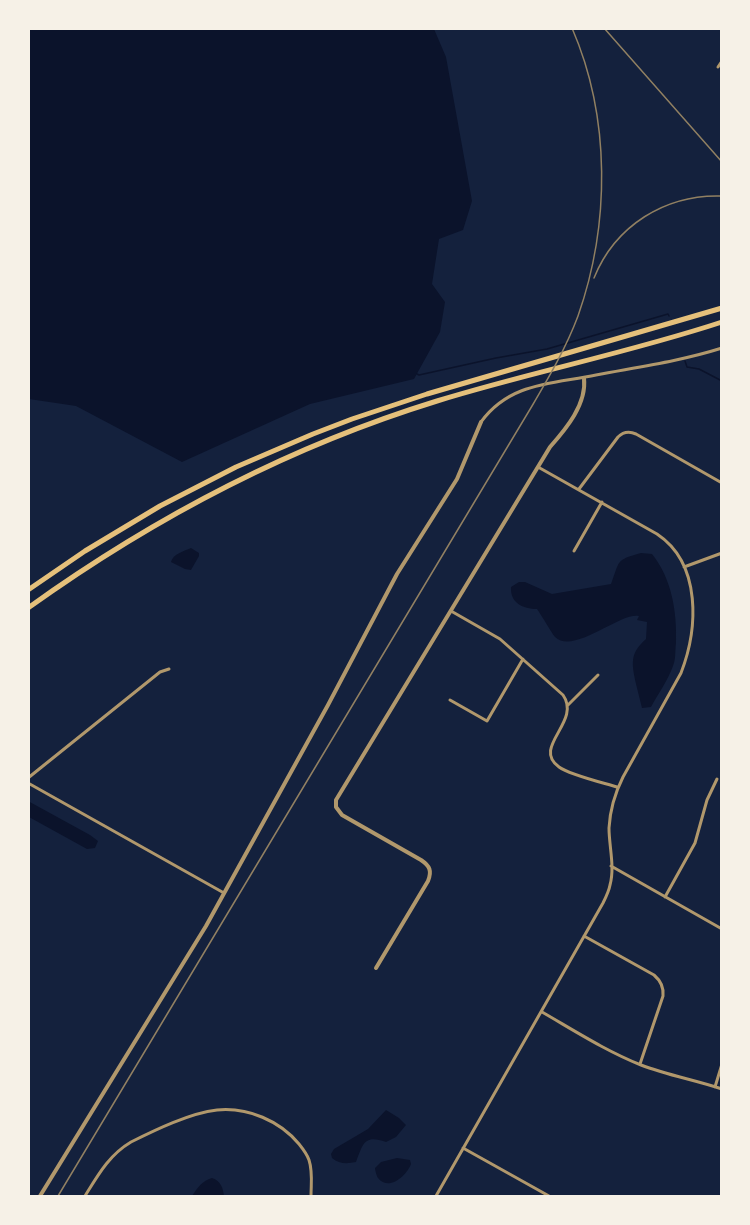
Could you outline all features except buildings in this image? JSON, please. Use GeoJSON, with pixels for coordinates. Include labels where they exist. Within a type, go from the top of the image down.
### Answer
{"type":"FeatureCollection","features":[{"type":"Feature","properties":{"kind":"highway"},"geometry":{"type":"LineString","coordinates":[[28,590],[160,506],[236,467],[304,438],[391,406],[722,308]]}},
{"type":"Feature","properties":{"kind":"highway"},"geometry":{"type":"LineString","coordinates":[[28,608],[83,570],[156,525],[227,487],[313,447],[439,401],[605,357],[722,322]]}},
{"type":"Feature","properties":{"kind":"street"},"geometry":{"type":"LineString","coordinates":[[718,67],[722,61]]}},
{"type":"Feature","properties":{"kind":"street"},"geometry":{"type":"LineString","coordinates":[[40,1197],[224,893],[397,574],[457,479],[481,422],[494,406],[513,394],[541,384],[584,378],[722,348]]}},
{"type":"Feature","properties":{"kind":"street"},"geometry":{"type":"LineString","coordinates":[[376,968],[428,881],[430,867],[342,815],[336,807],[336,800],[550,447],[573,417],[583,396],[584,378]]}},
{"type":"Feature","properties":{"kind":"street"},"geometry":{"type":"LineString","coordinates":[[579,489],[618,438],[629,432],[722,483]]}},
{"type":"Feature","properties":{"kind":"street"},"geometry":{"type":"LineString","coordinates":[[436,1197],[608,893],[611,884],[609,827],[618,788],[676,685],[687,659],[690,644],[693,619],[691,591],[684,567],[676,552],[664,539],[538,467]]}},
{"type":"Feature","properties":{"kind":"street"},"geometry":{"type":"LineString","coordinates":[[574,551],[602,502]]}},
{"type":"Feature","properties":{"kind":"street"},"geometry":{"type":"LineString","coordinates":[[684,567],[722,553]]}},
{"type":"Feature","properties":{"kind":"street"},"geometry":{"type":"LineString","coordinates":[[451,611],[500,639],[563,695],[568,705],[568,713],[551,746],[553,761],[558,767],[618,788]]}},
{"type":"Feature","properties":{"kind":"street"},"geometry":{"type":"LineString","coordinates":[[450,700],[487,721],[523,659]]}},
{"type":"Feature","properties":{"kind":"street"},"geometry":{"type":"LineString","coordinates":[[28,778],[160,672],[169,669]]}},
{"type":"Feature","properties":{"kind":"street"},"geometry":{"type":"LineString","coordinates":[[568,705],[598,675]]}},
{"type":"Feature","properties":{"kind":"street"},"geometry":{"type":"LineString","coordinates":[[665,897],[695,843],[707,800],[717,779]]}},
{"type":"Feature","properties":{"kind":"street"},"geometry":{"type":"LineString","coordinates":[[28,783],[224,893]]}},
{"type":"Feature","properties":{"kind":"street"},"geometry":{"type":"LineString","coordinates":[[611,866],[722,929]]}},
{"type":"Feature","properties":{"kind":"street"},"geometry":{"type":"LineString","coordinates":[[584,936],[654,975],[661,982],[663,996],[640,1064]]}},
{"type":"Feature","properties":{"kind":"street"},"geometry":{"type":"LineString","coordinates":[[542,1012],[601,1046],[640,1064],[722,1089]]}},
{"type":"Feature","properties":{"kind":"street"},"geometry":{"type":"LineString","coordinates":[[715,1087],[722,1064]]}},
{"type":"Feature","properties":{"kind":"street"},"geometry":{"type":"LineString","coordinates":[[85,1197],[108,1160],[122,1147],[195,1115],[229,1110],[261,1117],[290,1133],[308,1158],[311,1177],[310,1197]]}},
{"type":"Feature","properties":{"kind":"street"},"geometry":{"type":"LineString","coordinates":[[464,1148],[549,1197]]}},
{"type":"Feature","properties":{"kind":"water"},"geometry":{"type":"Polygon","coordinates":[[[29,28],[434,29],[446,57],[472,201],[463,230],[439,239],[432,284],[445,302],[440,332],[414,379],[310,404],[182,462],[76,406],[29,399],[29,28]]]}},
{"type":"Feature","properties":{"kind":"water"},"geometry":{"type":"Polygon","coordinates":[[[191,548],[199,553],[199,556],[191,570],[171,562],[176,555],[191,548]]]}},
{"type":"Feature","properties":{"kind":"water"},"geometry":{"type":"Polygon","coordinates":[[[641,553],[652,554],[669,585],[676,631],[675,657],[671,671],[651,707],[642,708],[633,660],[637,650],[646,639],[647,622],[637,620],[639,616],[631,616],[585,637],[563,641],[555,637],[537,609],[518,604],[511,593],[511,587],[519,582],[525,582],[552,594],[611,584],[620,562],[641,553]]]}},
{"type":"Feature","properties":{"kind":"water"},"geometry":{"type":"Polygon","coordinates":[[[28,801],[90,835],[98,841],[95,848],[87,849],[29,817],[28,801]]]}},
{"type":"Feature","properties":{"kind":"water"},"geometry":{"type":"Polygon","coordinates":[[[386,1110],[406,1125],[396,1137],[386,1142],[373,1139],[365,1142],[356,1162],[343,1163],[332,1158],[331,1154],[334,1149],[368,1129],[386,1110]]]}},
{"type":"Feature","properties":{"kind":"water"},"geometry":{"type":"Polygon","coordinates":[[[397,1158],[410,1160],[409,1168],[402,1177],[392,1183],[382,1182],[375,1168],[381,1162],[397,1158]]]}},
{"type":"Feature","properties":{"kind":"water"},"geometry":{"type":"Polygon","coordinates":[[[212,1178],[221,1185],[224,1196],[192,1196],[200,1185],[212,1178]]]}},
{"type":"Feature","properties":{"kind":"waterway"},"geometry":{"type":"LineString","coordinates":[[417,374],[547,349],[668,314],[669,316]]}},
{"type":"Feature","properties":{"kind":"waterway"},"geometry":{"type":"LineString","coordinates":[[685,361],[687,367],[699,369],[722,381]]}},
{"type":"Feature","properties":{"kind":"railway"},"geometry":{"type":"LineString","coordinates":[[58,1196],[532,406],[573,328],[589,281],[596,245],[602,172],[594,98],[585,62],[572,28]]}},
{"type":"Feature","properties":{"kind":"railway"},"geometry":{"type":"LineString","coordinates":[[604,28],[722,162]]}},
{"type":"Feature","properties":{"kind":"railway"},"geometry":{"type":"LineString","coordinates":[[594,278],[603,259],[615,243],[644,217],[662,207],[681,201],[722,196]]}}]}
